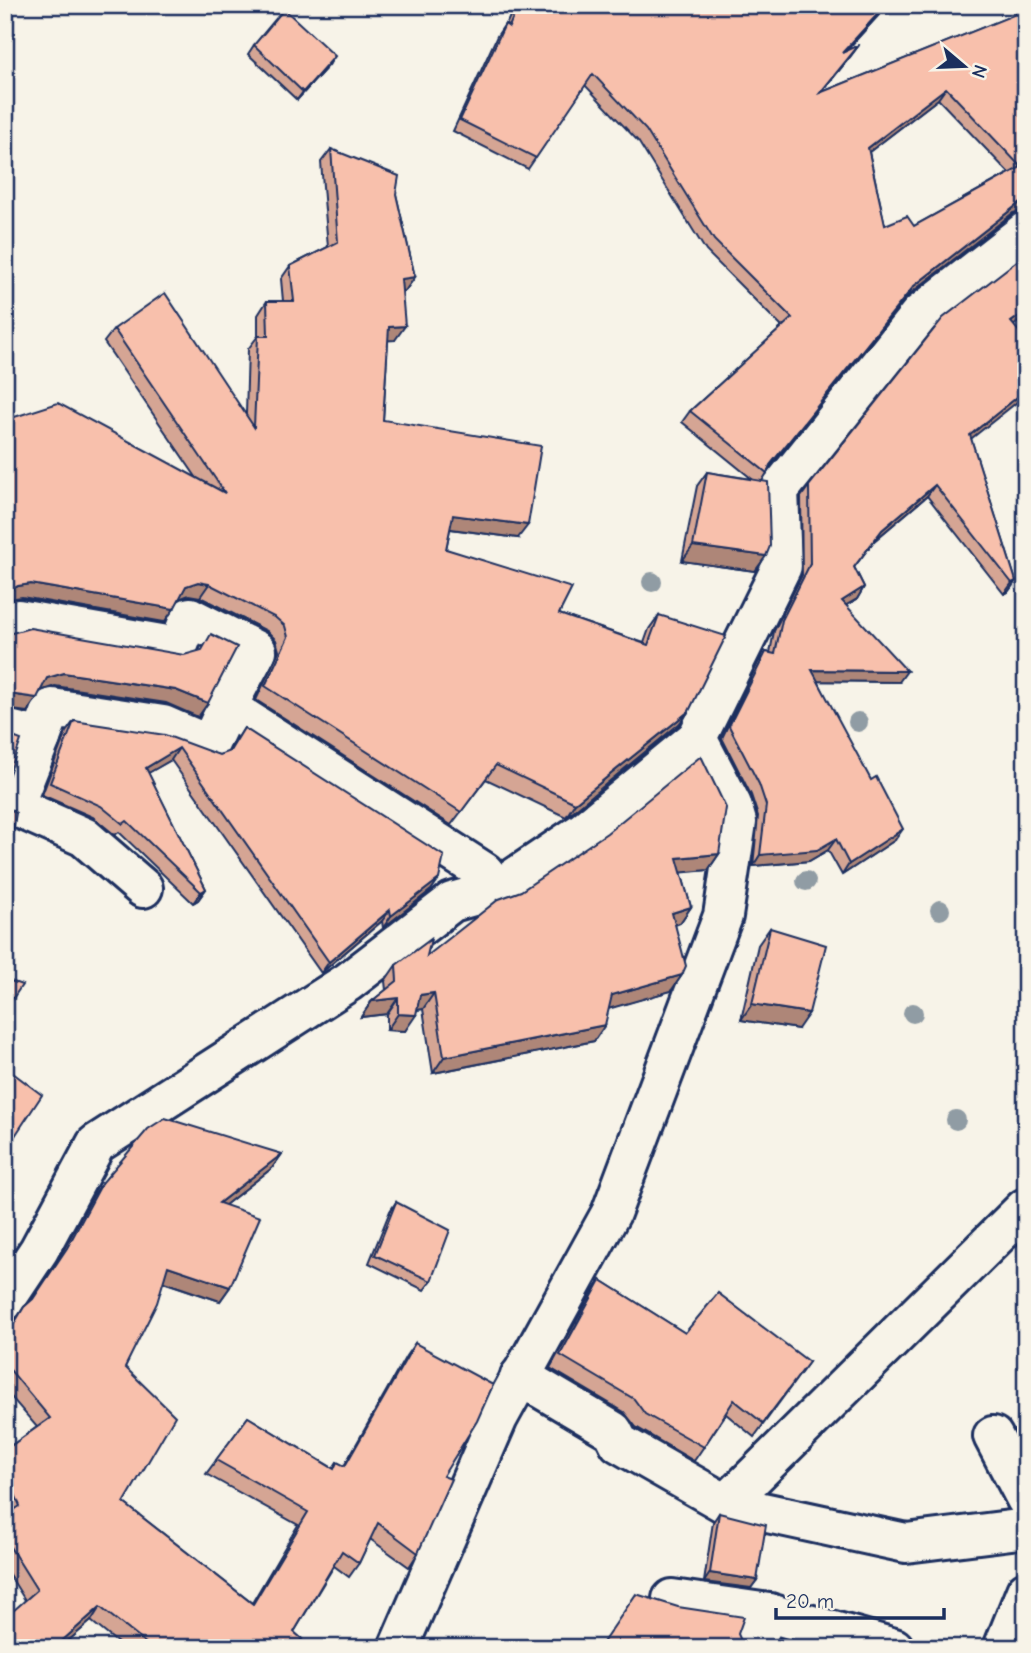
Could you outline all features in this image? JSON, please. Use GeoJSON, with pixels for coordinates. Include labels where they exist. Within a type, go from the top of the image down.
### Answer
{"type":"FeatureCollection","features":[{"type":"Feature","properties":{"kind":"street"},"geometry":{"type":"LineString","coordinates":[[5,1301],[39,1250],[96,1144],[348,982],[452,902],[498,889],[583,831],[697,738],[782,566],[779,491],[920,314],[1026,231]]}},
{"type":"Feature","properties":{"kind":"street"},"geometry":{"type":"LineString","coordinates":[[5,625],[18,619],[178,647],[190,617],[257,651],[209,745],[163,725],[52,708],[23,734],[14,806],[84,837],[143,888]]}},
{"type":"Feature","properties":{"kind":"street"},"geometry":{"type":"LineString","coordinates":[[227,707],[484,872],[498,889]]}},
{"type":"Feature","properties":{"kind":"street"},"geometry":{"type":"LineString","coordinates":[[398,1648],[498,1418],[611,1213],[723,916],[737,822],[732,805],[697,738]]}},
{"type":"Feature","properties":{"kind":"street"},"geometry":{"type":"LineString","coordinates":[[726,1504],[1025,1208]]}},
{"type":"Feature","properties":{"kind":"street"},"geometry":{"type":"LineString","coordinates":[[520,1377],[613,1431],[619,1443],[726,1504],[906,1543],[1026,1528]]}},
{"type":"Feature","properties":{"kind":"street"},"geometry":{"type":"LineString","coordinates":[[993,1436],[1026,1499]]}},
{"type":"Feature","properties":{"kind":"street"},"geometry":{"type":"LineString","coordinates":[[1003,1648],[1026,1591]]}},
{"type":"Feature","properties":{"kind":"street"},"geometry":{"type":"LineString","coordinates":[[672,1599],[769,1613],[879,1646]]}},
{"type":"Feature","properties":{"kind":"street"},"geometry":{"type":"LineString","coordinates":[[750,1648],[769,1613]]}},
{"type":"Feature","properties":{"kind":"building"},"geometry":{"type":"Polygon","coordinates":[[[518,5],[886,5],[842,53],[859,45],[820,93],[1026,10],[1026,200],[914,286],[770,465],[767,473],[690,411],[792,318],[714,240],[646,130],[593,74],[536,158],[460,120],[505,24],[509,27],[518,5]],[[946,88],[868,148],[885,225],[907,216],[914,226],[1021,167],[946,88]]]}},
{"type":"Feature","properties":{"kind":"building"},"geometry":{"type":"Polygon","coordinates":[[[284,9],[335,56],[303,92],[254,45],[284,9]]]}},
{"type":"Feature","properties":{"kind":"building"},"geometry":{"type":"Polygon","coordinates":[[[331,149],[399,176],[396,194],[415,277],[401,279],[405,326],[389,327],[383,420],[541,446],[528,525],[453,515],[446,549],[572,588],[559,614],[648,645],[659,615],[726,636],[689,711],[575,803],[496,765],[461,812],[265,686],[288,637],[285,626],[276,618],[209,584],[198,582],[186,586],[174,609],[31,584],[18,586],[5,593],[5,420],[58,403],[225,493],[114,329],[165,293],[254,427],[258,336],[268,336],[267,301],[294,301],[290,266],[338,242],[331,149]]]}},
{"type":"Feature","properties":{"kind":"building"},"geometry":{"type":"Polygon","coordinates":[[[1026,254],[1026,311],[1011,322],[1026,340],[1026,390],[970,435],[1016,581],[1012,583],[935,485],[882,530],[854,567],[864,587],[842,601],[907,671],[812,670],[871,780],[876,777],[903,829],[849,864],[836,839],[817,850],[760,855],[766,805],[759,784],[729,726],[766,652],[775,654],[782,620],[810,564],[809,486],[943,318],[1026,254]]]}},
{"type":"Feature","properties":{"kind":"building"},"geometry":{"type":"Polygon","coordinates":[[[707,472],[768,482],[770,546],[766,556],[693,546],[707,472]]]}},
{"type":"Feature","properties":{"kind":"building"},"geometry":{"type":"Polygon","coordinates":[[[30,628],[184,655],[202,650],[211,634],[237,647],[208,703],[176,690],[64,673],[47,678],[37,698],[9,694],[5,696],[5,631],[12,633],[30,628]]]}},
{"type":"Feature","properties":{"kind":"building"},"geometry":{"type":"Polygon","coordinates":[[[74,721],[165,735],[219,755],[230,751],[244,728],[444,856],[439,879],[391,916],[390,910],[329,962],[179,748],[146,768],[206,889],[201,892],[127,821],[123,824],[101,806],[50,783],[74,721]]]}},
{"type":"Feature","properties":{"kind":"building"},"geometry":{"type":"Polygon","coordinates":[[[5,734],[21,740],[5,785],[5,734]]]}},
{"type":"Feature","properties":{"kind":"building"},"geometry":{"type":"Polygon","coordinates":[[[701,756],[726,808],[719,854],[677,858],[691,907],[672,913],[686,966],[682,975],[612,995],[605,1025],[444,1057],[434,993],[420,995],[416,1015],[398,1014],[398,998],[372,1001],[397,981],[396,965],[431,939],[427,956],[499,899],[521,891],[607,833],[701,756]]]}},
{"type":"Feature","properties":{"kind":"building"},"geometry":{"type":"Polygon","coordinates":[[[5,803],[16,813],[9,854],[5,854],[5,803]]]}},
{"type":"Feature","properties":{"kind":"building"},"geometry":{"type":"Polygon","coordinates":[[[770,928],[826,945],[809,1013],[752,1004],[770,928]]]}},
{"type":"Feature","properties":{"kind":"building"},"geometry":{"type":"Polygon","coordinates":[[[5,979],[22,985],[5,1010],[5,979]]]}},
{"type":"Feature","properties":{"kind":"building"},"geometry":{"type":"Polygon","coordinates":[[[5,1067],[42,1095],[5,1151],[5,1067]]]}},
{"type":"Feature","properties":{"kind":"building"},"geometry":{"type":"Polygon","coordinates":[[[165,1118],[282,1154],[219,1203],[260,1217],[230,1287],[168,1266],[157,1303],[125,1367],[175,1416],[124,1503],[253,1604],[308,1512],[216,1460],[248,1417],[334,1469],[337,1462],[345,1466],[415,1343],[493,1385],[477,1421],[443,1476],[451,1479],[418,1553],[378,1523],[359,1563],[342,1551],[294,1632],[302,1639],[294,1648],[152,1648],[100,1607],[54,1648],[5,1648],[5,1618],[37,1590],[5,1539],[5,1516],[20,1506],[5,1471],[5,1450],[50,1418],[5,1364],[5,1339],[24,1307],[33,1299],[67,1248],[102,1183],[148,1129],[165,1118]]]}},
{"type":"Feature","properties":{"kind":"building"},"geometry":{"type":"Polygon","coordinates":[[[396,1202],[450,1230],[431,1281],[375,1255],[396,1202]]]}},
{"type":"Feature","properties":{"kind":"building"},"geometry":{"type":"Polygon","coordinates":[[[601,1280],[685,1333],[718,1293],[809,1362],[763,1423],[734,1400],[704,1447],[645,1414],[634,1399],[560,1355],[601,1280]]]}},
{"type":"Feature","properties":{"kind":"building"},"geometry":{"type":"Polygon","coordinates":[[[719,1513],[766,1525],[757,1580],[710,1573],[719,1513]]]}},
{"type":"Feature","properties":{"kind":"building"},"geometry":{"type":"Polygon","coordinates":[[[636,1594],[678,1607],[744,1617],[738,1634],[744,1648],[608,1648],[602,1644],[636,1594]]]}}]}
